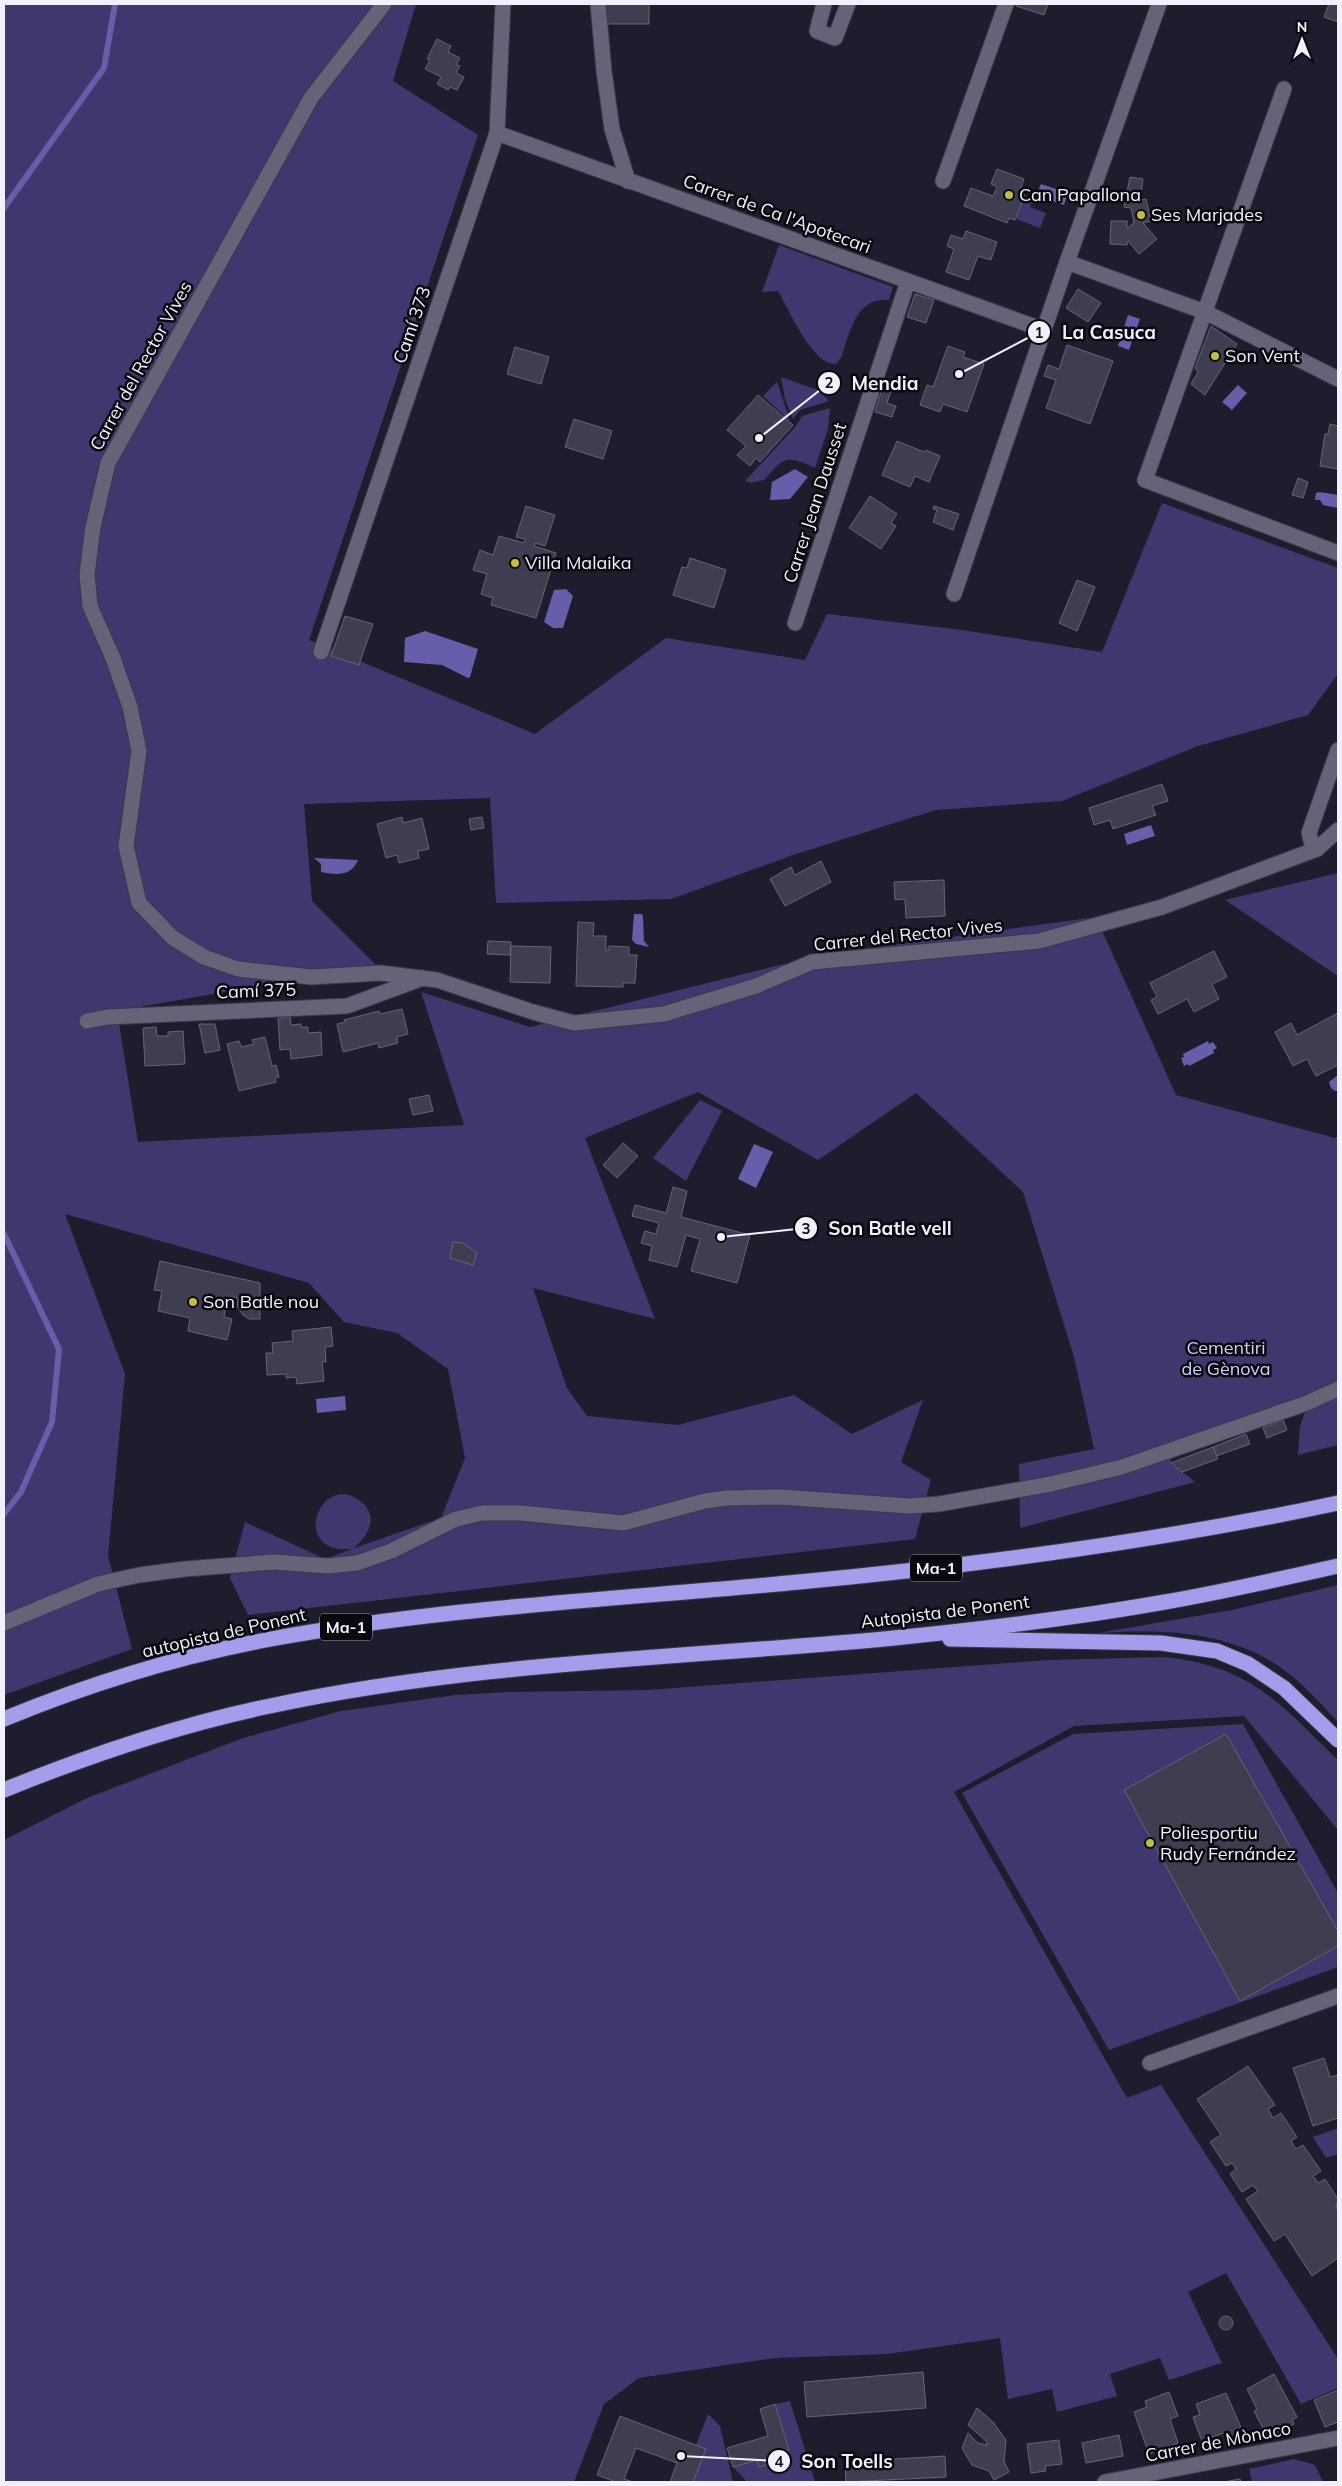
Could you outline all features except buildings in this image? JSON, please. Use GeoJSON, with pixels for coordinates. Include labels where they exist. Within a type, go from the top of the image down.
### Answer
{"type":"FeatureCollection","features":[{"type":"Feature","properties":{"kind":"highway","name":"autopista de Ponent"},"geometry":{"type":"LineString","coordinates":[[4,1719],[123,1676],[219,1650],[271,1639],[494,1609],[892,1573],[1085,1549],[1259,1520],[1338,1503]]}},
{"type":"Feature","properties":{"kind":"highway","name":"Autopista de Ponent"},"geometry":{"type":"LineString","coordinates":[[4,1790],[118,1747],[163,1733],[270,1706],[394,1684],[551,1667],[896,1638],[1100,1613],[1166,1602],[1338,1566]]}},
{"type":"Feature","properties":{"kind":"highway"},"geometry":{"type":"LineString","coordinates":[[896,1638],[1152,1642],[1189,1645],[1216,1651],[1248,1664],[1284,1688],[1338,1740]]}},
{"type":"Feature","properties":{"kind":"street","name":"Carrer del Rector Vives"},"geometry":{"type":"LineString","coordinates":[[384,4],[311,98],[108,463],[93,527],[87,574],[90,606],[113,658],[130,707],[139,751],[126,846],[139,903],[173,938],[204,957],[238,969],[311,977],[381,973],[423,978],[446,982],[533,1012],[574,1023],[664,1014],[756,986],[812,962],[1039,941],[1162,907],[1317,849],[1338,830]]}},
{"type":"Feature","properties":{"kind":"street","name":"Camí 373"},"geometry":{"type":"LineString","coordinates":[[321,652],[497,133],[503,4]]}},
{"type":"Feature","properties":{"kind":"street"},"geometry":{"type":"LineString","coordinates":[[598,4],[612,129],[628,180]]}},
{"type":"Feature","properties":{"kind":"street"},"geometry":{"type":"LineString","coordinates":[[824,4],[816,31],[835,38],[848,4]]}},
{"type":"Feature","properties":{"kind":"street"},"geometry":{"type":"LineString","coordinates":[[943,181],[1006,4]]}},
{"type":"Feature","properties":{"kind":"street"},"geometry":{"type":"LineString","coordinates":[[954,594],[1067,262],[1159,4]]}},
{"type":"Feature","properties":{"kind":"street"},"geometry":{"type":"LineString","coordinates":[[1284,89],[1145,480],[1338,553]]}},
{"type":"Feature","properties":{"kind":"street","name":"Carrer de Ca l'Apotecari"},"geometry":{"type":"LineString","coordinates":[[497,133],[1044,330]]}},
{"type":"Feature","properties":{"kind":"street"},"geometry":{"type":"LineString","coordinates":[[1067,262],[1205,312],[1338,377]]}},
{"type":"Feature","properties":{"kind":"street","name":"Carrer Jean Dausset"},"geometry":{"type":"LineString","coordinates":[[796,624],[908,281]]}},
{"type":"Feature","properties":{"kind":"street"},"geometry":{"type":"LineString","coordinates":[[1317,849],[1311,841],[1309,834],[1338,750]]}},
{"type":"Feature","properties":{"kind":"street","name":"Camí 375"},"geometry":{"type":"LineString","coordinates":[[87,1021],[107,1017],[347,1006],[423,978]]}},
{"type":"Feature","properties":{"kind":"street"},"geometry":{"type":"LineString","coordinates":[[4,1623],[98,1584],[139,1575],[185,1569],[274,1562],[328,1566],[357,1563],[391,1551],[456,1519],[476,1514],[520,1513],[623,1523],[705,1501],[727,1498],[780,1497],[909,1506],[939,1504],[1051,1484],[1122,1468],[1306,1403],[1338,1389]]}},
{"type":"Feature","properties":{"kind":"street"},"geometry":{"type":"LineString","coordinates":[[1150,2063],[1338,1996]]}},
{"type":"Feature","properties":{"kind":"street","name":"Carrer de Mònaco"},"geometry":{"type":"LineString","coordinates":[[1105,2482],[1338,2438]]}},
{"type":"Feature","properties":{"kind":"green space","name":"Cementiri de Gènova"},"geometry":{"type":"Polygon","coordinates":[[[4,4],[416,4],[393,81],[478,135],[309,640],[535,734],[666,638],[805,660],[827,614],[962,630],[1102,652],[1162,503],[1338,568],[1338,674],[1308,715],[1198,746],[1062,801],[936,810],[796,854],[671,899],[496,903],[490,798],[304,804],[312,901],[376,965],[117,1011],[138,1142],[464,1125],[421,992],[530,1027],[820,955],[1096,917],[1176,1095],[1335,1138],[1338,1136],[1338,1445],[1298,1455],[1300,1426],[1311,1395],[1172,1447],[1171,1463],[1195,1482],[1020,1528],[1019,1464],[1094,1449],[1074,1357],[1023,1192],[916,1093],[818,1160],[698,1092],[585,1138],[655,1319],[533,1288],[567,1388],[587,1416],[678,1425],[794,1395],[852,1434],[923,1400],[901,1462],[931,1480],[915,1539],[248,1615],[230,1578],[245,1522],[325,1559],[352,1549],[333,1547],[321,1540],[316,1529],[317,1516],[323,1505],[332,1497],[345,1494],[359,1500],[369,1512],[371,1519],[368,1531],[354,1548],[441,1518],[465,1458],[448,1369],[397,1333],[344,1322],[309,1283],[65,1214],[125,1374],[108,1556],[132,1649],[4,1695],[4,4]]]}},
{"type":"Feature","properties":{"kind":"green space"},"geometry":{"type":"Polygon","coordinates":[[[1024,198],[1032,201],[1030,207],[1046,213],[1040,228],[1016,219],[1024,198]]]}},
{"type":"Feature","properties":{"kind":"green space"},"geometry":{"type":"Polygon","coordinates":[[[779,245],[893,287],[889,300],[878,300],[868,304],[861,310],[851,328],[841,358],[836,364],[827,362],[810,346],[778,291],[762,292],[779,245]]]}},
{"type":"Feature","properties":{"kind":"green space"},"geometry":{"type":"Polygon","coordinates":[[[781,377],[818,390],[829,401],[800,410],[793,419],[785,399],[781,377]]]}},
{"type":"Feature","properties":{"kind":"green space"},"geometry":{"type":"Polygon","coordinates":[[[777,382],[790,421],[763,396],[777,382]]]}},
{"type":"Feature","properties":{"kind":"green space"},"geometry":{"type":"Polygon","coordinates":[[[830,408],[828,429],[815,468],[797,461],[786,460],[776,467],[764,480],[751,483],[745,481],[796,426],[802,416],[830,408]]]}},
{"type":"Feature","properties":{"kind":"green space"},"geometry":{"type":"Polygon","coordinates":[[[1338,873],[1338,976],[1225,900],[1338,873]]]}},
{"type":"Feature","properties":{"kind":"green space"},"geometry":{"type":"Polygon","coordinates":[[[700,1100],[722,1111],[686,1181],[653,1158],[700,1100]]]}},
{"type":"Feature","properties":{"kind":"green space"},"geometry":{"type":"Polygon","coordinates":[[[1338,1585],[1338,1722],[1294,1677],[1257,1653],[1213,1638],[1190,1634],[1144,1631],[1098,1633],[1232,1610],[1338,1585]]]}},
{"type":"Feature","properties":{"kind":"green space"},"geometry":{"type":"Polygon","coordinates":[[[1163,1657],[1219,1669],[1241,1678],[1279,1704],[1338,1760],[1338,1830],[1244,1716],[1074,1726],[954,1792],[1127,2098],[1161,2085],[1338,2359],[1338,2388],[1301,2404],[1226,2273],[1188,2292],[1222,2363],[1169,2380],[1160,2358],[1110,2374],[1117,2396],[1057,2412],[1052,2389],[1008,2399],[1000,2338],[887,2354],[775,2358],[639,2378],[604,2404],[574,2482],[4,2482],[4,1840],[87,1798],[243,1738],[341,1711],[455,1695],[509,1692],[648,1690],[1048,1660],[1163,1657]]]}},
{"type":"Feature","properties":{"kind":"green space","name":"Poliesportiu Rudy Fernández"},"geometry":{"type":"Polygon","coordinates":[[[1243,1724],[1338,1893],[1338,1967],[1109,2050],[962,1793],[1073,1734],[1243,1724]]]}},
{"type":"Feature","properties":{"kind":"green space"},"geometry":{"type":"Polygon","coordinates":[[[1338,2128],[1338,2154],[1326,2158],[1313,2137],[1338,2128]]]}},
{"type":"Feature","properties":{"kind":"green space"},"geometry":{"type":"Polygon","coordinates":[[[790,2401],[815,2482],[747,2482],[733,2467],[757,2460],[759,2467],[783,2460],[781,2452],[789,2449],[775,2404],[790,2401]]]}},
{"type":"Feature","properties":{"kind":"green space"},"geometry":{"type":"Polygon","coordinates":[[[708,2414],[720,2426],[733,2482],[693,2482],[706,2449],[696,2445],[708,2414]]]}},
{"type":"Feature","properties":{"kind":"green space"},"geometry":{"type":"Polygon","coordinates":[[[1294,2459],[1315,2465],[1323,2482],[1252,2482],[1249,2469],[1294,2459]]]}},
{"type":"Feature","properties":{"kind":"shaded area"},"geometry":{"type":"Polygon","coordinates":[[[1041,184],[1068,193],[1064,205],[1036,196],[1041,184]]]}},
{"type":"Feature","properties":{"kind":"shaded area"},"geometry":{"type":"Polygon","coordinates":[[[1128,315],[1140,319],[1129,350],[1118,346],[1128,315]]]}},
{"type":"Feature","properties":{"kind":"shaded area"},"geometry":{"type":"Polygon","coordinates":[[[1238,385],[1247,393],[1232,410],[1222,402],[1238,385]]]}},
{"type":"Feature","properties":{"kind":"shaded area"},"geometry":{"type":"Polygon","coordinates":[[[795,469],[808,477],[790,499],[770,500],[772,482],[795,469]]]}},
{"type":"Feature","properties":{"kind":"shaded area"},"geometry":{"type":"Polygon","coordinates":[[[1316,493],[1338,495],[1338,508],[1323,505],[1320,500],[1315,500],[1316,493]]]}},
{"type":"Feature","properties":{"kind":"shaded area"},"geometry":{"type":"Polygon","coordinates":[[[566,589],[573,596],[563,628],[553,628],[544,622],[554,590],[566,589]]]}},
{"type":"Feature","properties":{"kind":"shaded area"},"geometry":{"type":"Polygon","coordinates":[[[425,631],[478,649],[470,677],[468,678],[442,665],[404,662],[405,638],[425,631]]]}},
{"type":"Feature","properties":{"kind":"shaded area"},"geometry":{"type":"Polygon","coordinates":[[[1151,825],[1155,836],[1127,845],[1124,834],[1151,825]]]}},
{"type":"Feature","properties":{"kind":"shaded area"},"geometry":{"type":"Polygon","coordinates":[[[314,858],[358,860],[355,866],[347,872],[332,874],[321,872],[321,864],[314,858]]]}},
{"type":"Feature","properties":{"kind":"shaded area"},"geometry":{"type":"Polygon","coordinates":[[[634,914],[642,914],[644,941],[649,947],[636,944],[632,940],[634,914]]]}},
{"type":"Feature","properties":{"kind":"shaded area"},"geometry":{"type":"Polygon","coordinates":[[[1208,1041],[1209,1044],[1213,1042],[1217,1048],[1213,1050],[1214,1053],[1189,1066],[1188,1064],[1184,1066],[1181,1058],[1184,1057],[1183,1054],[1208,1041]]]}},
{"type":"Feature","properties":{"kind":"shaded area"},"geometry":{"type":"Polygon","coordinates":[[[1338,1075],[1338,1091],[1335,1091],[1331,1088],[1329,1082],[1338,1075]]]}},
{"type":"Feature","properties":{"kind":"shaded area"},"geometry":{"type":"Polygon","coordinates":[[[754,1144],[773,1152],[756,1188],[738,1179],[754,1144]]]}},
{"type":"Feature","properties":{"kind":"shaded area"},"geometry":{"type":"Polygon","coordinates":[[[345,1396],[346,1410],[317,1413],[316,1399],[345,1396]]]}},
{"type":"Feature","properties":{"kind":"waterway"},"geometry":{"type":"LineString","coordinates":[[4,208],[104,68],[115,4]]}},
{"type":"Feature","properties":{"kind":"waterway"},"geometry":{"type":"LineString","coordinates":[[4,1234],[59,1349],[52,1422],[21,1492],[4,1514]]}},
{"type":"Feature","properties":{"kind":"place","name":"Can Papallona"},"geometry":{"type":"Point","coordinates":[1009,195]}},
{"type":"Feature","properties":{"kind":"place","name":"Ses Marjades"},"geometry":{"type":"Point","coordinates":[1141,215]}},
{"type":"Feature","properties":{"kind":"place","name":"Son Vent"},"geometry":{"type":"Point","coordinates":[1215,356]}},
{"type":"Feature","properties":{"kind":"place","name":"La Casuca"},"geometry":{"type":"Point","coordinates":[959,374]}},
{"type":"Feature","properties":{"kind":"place","name":"Mendia"},"geometry":{"type":"Point","coordinates":[759,438]}},
{"type":"Feature","properties":{"kind":"place","name":"Villa Malaika"},"geometry":{"type":"Point","coordinates":[515,563]}},
{"type":"Feature","properties":{"kind":"place","name":"Son Batle vell"},"geometry":{"type":"Point","coordinates":[721,1237]}},
{"type":"Feature","properties":{"kind":"place","name":"Son Batle nou"},"geometry":{"type":"Point","coordinates":[193,1302]}},
{"type":"Feature","properties":{"kind":"place","name":"Poliesportiu Rudy Fernández"},"geometry":{"type":"Point","coordinates":[1150,1843]}},
{"type":"Feature","properties":{"kind":"place","name":"Son Toells"},"geometry":{"type":"Point","coordinates":[681,2456]}}]}
